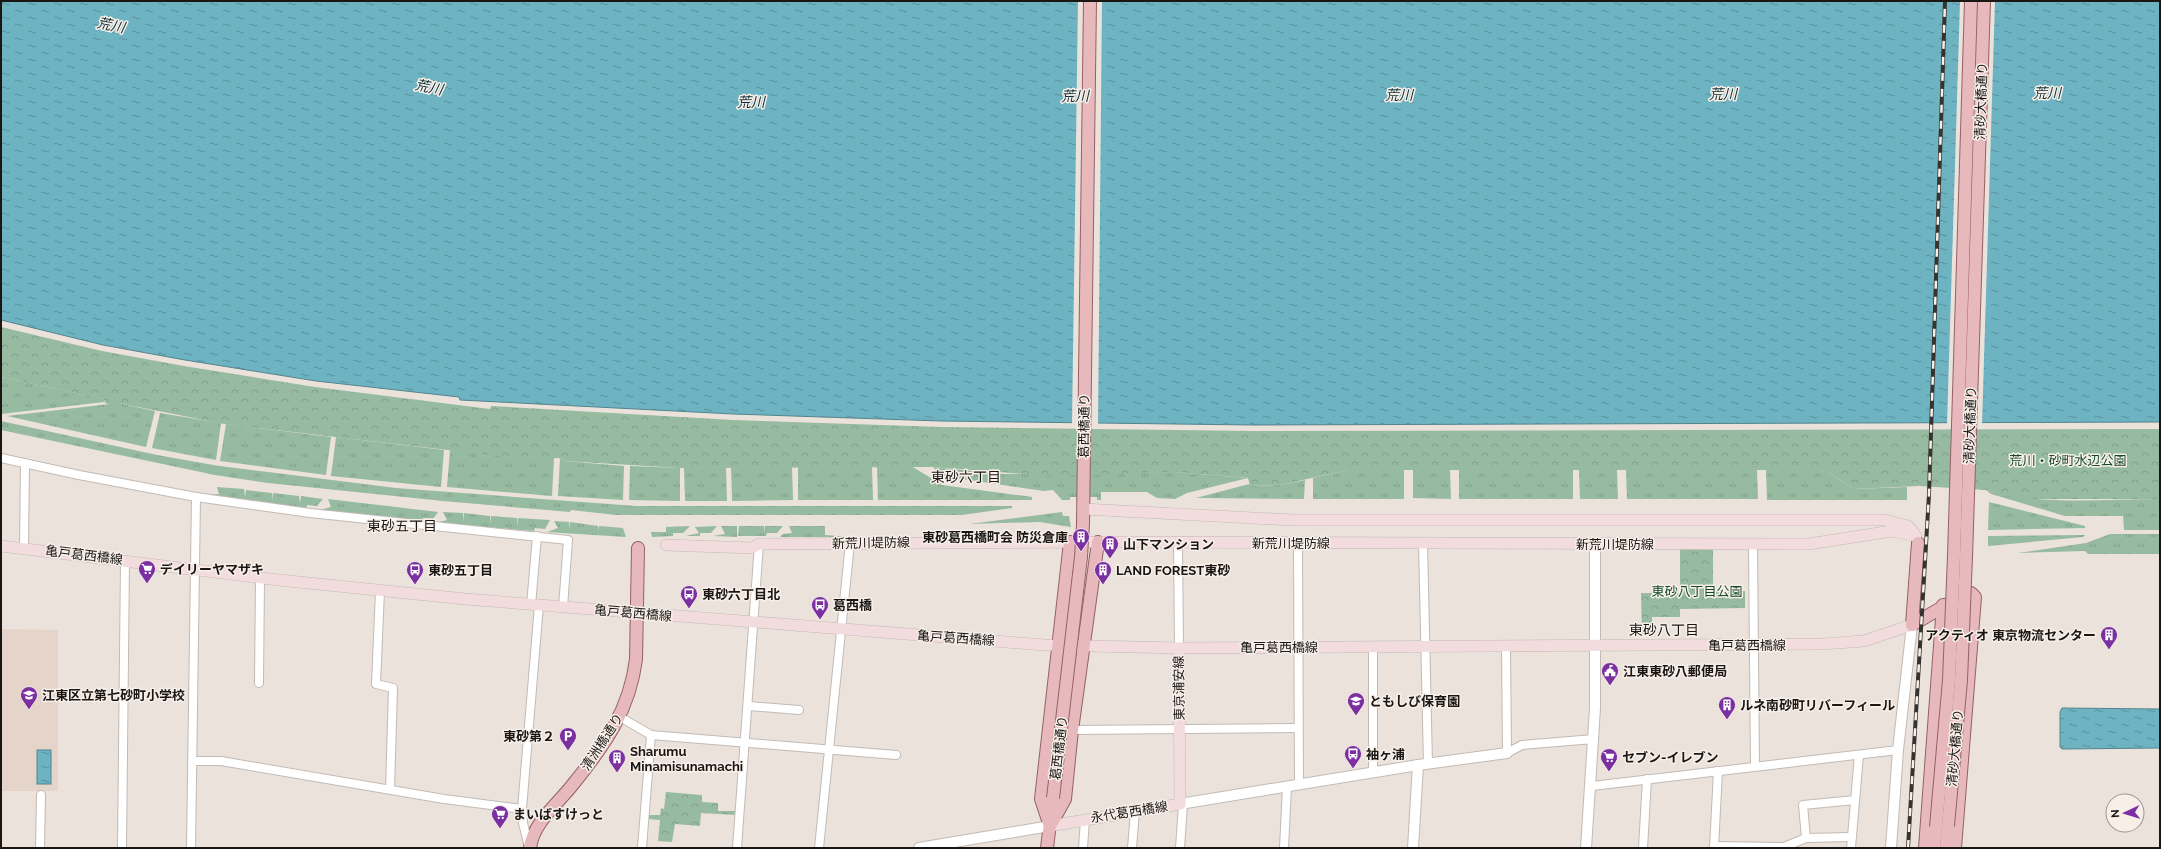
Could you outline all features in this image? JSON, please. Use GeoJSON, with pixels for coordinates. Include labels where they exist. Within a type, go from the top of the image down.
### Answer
{"type":"FeatureCollection","features":[{"type":"Feature","properties":{"kind":"main road","name":"葛西橋通り"},"geometry":{"type":"LineString","coordinates":[[1047,848],[1081,557],[1083,524],[1090,1]]}},
{"type":"Feature","properties":{"kind":"main road","name":"清砂大橋通り"},"geometry":{"type":"LineString","coordinates":[[1946,848],[1942,826],[1949,680],[1971,1]]}},
{"type":"Feature","properties":{"kind":"main road","name":"清砂大橋通り"},"geometry":{"type":"LineString","coordinates":[[1934,848],[1942,826],[1962,665],[1984,1]]}},
{"type":"Feature","properties":{"kind":"main road","name":"新荒川堤防線"},"geometry":{"type":"LineString","coordinates":[[1083,503],[1148,511],[1218,517],[1285,520],[1885,520],[1908,526],[1917,540]]}},
{"type":"Feature","properties":{"kind":"main road","name":"新荒川堤防線"},"geometry":{"type":"LineString","coordinates":[[666,545],[752,548],[759,544],[1070,542],[1809,544],[1892,531],[1917,540]]}},
{"type":"Feature","properties":{"kind":"main road"},"geometry":{"type":"LineString","coordinates":[[1912,625],[1917,540]]}},
{"type":"Feature","properties":{"kind":"main road"},"geometry":{"type":"LineString","coordinates":[[1050,826],[1041,799],[1057,646],[1070,542]]}},
{"type":"Feature","properties":{"kind":"main road"},"geometry":{"type":"LineString","coordinates":[[1050,826],[1065,799],[1072,730],[1098,542]]}},
{"type":"Feature","properties":{"kind":"main road","name":"亀戸葛西橋線"},"geometry":{"type":"LineString","coordinates":[[1,546],[125,560],[260,578],[380,591],[841,630],[1057,646],[1179,648],[1754,645],[1849,642],[1864,640],[1912,625]]}},
{"type":"Feature","properties":{"kind":"main road","name":"清洲橋通り"},"geometry":{"type":"LineString","coordinates":[[529,848],[538,826],[585,769],[620,717],[634,676],[638,548]]}},
{"type":"Feature","properties":{"kind":"main road"},"geometry":{"type":"LineString","coordinates":[[1912,625],[1943,605],[1965,594],[1971,593],[1975,597],[1955,848]]}},
{"type":"Feature","properties":{"kind":"main road"},"geometry":{"type":"LineString","coordinates":[[1925,848],[1943,605]]}},
{"type":"Feature","properties":{"kind":"main road","name":"東京浦安線"},"geometry":{"type":"LineString","coordinates":[[1179,648],[1180,728]]}},
{"type":"Feature","properties":{"kind":"main road","name":"永代葛西橋線"},"geometry":{"type":"LineString","coordinates":[[1050,826],[1181,804],[1180,728]]}},
{"type":"Feature","properties":{"kind":"street"},"geometry":{"type":"LineString","coordinates":[[1,458],[79,475],[196,497],[310,513],[568,540],[563,607]]}},
{"type":"Feature","properties":{"kind":"street"},"geometry":{"type":"LineString","coordinates":[[24,548],[25,463]]}},
{"type":"Feature","properties":{"kind":"street"},"geometry":{"type":"LineString","coordinates":[[191,848],[196,497]]}},
{"type":"Feature","properties":{"kind":"street"},"geometry":{"type":"LineString","coordinates":[[529,848],[523,822],[522,809],[535,605],[537,536]]}},
{"type":"Feature","properties":{"kind":"street"},"geometry":{"type":"LineString","coordinates":[[819,848],[850,543]]}},
{"type":"Feature","properties":{"kind":"street"},"geometry":{"type":"LineString","coordinates":[[1178,543],[1179,648]]}},
{"type":"Feature","properties":{"kind":"street"},"geometry":{"type":"LineString","coordinates":[[1298,543],[1299,784]]}},
{"type":"Feature","properties":{"kind":"street"},"geometry":{"type":"LineString","coordinates":[[1413,848],[1423,764],[1426,646],[1423,543]]}},
{"type":"Feature","properties":{"kind":"street"},"geometry":{"type":"LineString","coordinates":[[737,848],[746,743],[759,544]]}},
{"type":"Feature","properties":{"kind":"street"},"geometry":{"type":"LineString","coordinates":[[1586,848],[1592,786],[1594,739],[1595,544]]}},
{"type":"Feature","properties":{"kind":"street"},"geometry":{"type":"LineString","coordinates":[[1753,544],[1755,766]]}},
{"type":"Feature","properties":{"kind":"street"},"geometry":{"type":"LineString","coordinates":[[122,848],[125,560]]}},
{"type":"Feature","properties":{"kind":"street"},"geometry":{"type":"LineString","coordinates":[[259,683],[260,578]]}},
{"type":"Feature","properties":{"kind":"street"},"geometry":{"type":"LineString","coordinates":[[380,591],[376,684],[393,688],[390,790]]}},
{"type":"Feature","properties":{"kind":"street"},"geometry":{"type":"LineString","coordinates":[[1891,848],[1898,750],[1912,625]]}},
{"type":"Feature","properties":{"kind":"street"},"geometry":{"type":"LineString","coordinates":[[1373,646],[1373,773]]}},
{"type":"Feature","properties":{"kind":"street"},"geometry":{"type":"LineString","coordinates":[[1506,646],[1507,753]]}},
{"type":"Feature","properties":{"kind":"street"},"geometry":{"type":"LineString","coordinates":[[748,706],[799,710]]}},
{"type":"Feature","properties":{"kind":"street"},"geometry":{"type":"LineString","coordinates":[[620,717],[651,735],[896,755]]}},
{"type":"Feature","properties":{"kind":"street"},"geometry":{"type":"LineString","coordinates":[[1072,730],[1298,728]]}},
{"type":"Feature","properties":{"kind":"street"},"geometry":{"type":"LineString","coordinates":[[642,848],[651,735]]}},
{"type":"Feature","properties":{"kind":"street"},"geometry":{"type":"LineString","coordinates":[[1180,848],[1181,804],[1423,764],[1507,753],[1522,745],[1594,739]]}},
{"type":"Feature","properties":{"kind":"street"},"geometry":{"type":"LineString","coordinates":[[1592,786],[1898,750]]}},
{"type":"Feature","properties":{"kind":"street"},"geometry":{"type":"LineString","coordinates":[[1851,848],[1859,755]]}},
{"type":"Feature","properties":{"kind":"street"},"geometry":{"type":"LineString","coordinates":[[192,761],[221,761],[390,790],[522,809]]}},
{"type":"Feature","properties":{"kind":"street"},"geometry":{"type":"LineString","coordinates":[[1718,771],[1714,847],[1784,847],[1806,838],[1851,837]]}},
{"type":"Feature","properties":{"kind":"street"},"geometry":{"type":"LineString","coordinates":[[1643,848],[1647,779]]}},
{"type":"Feature","properties":{"kind":"street"},"geometry":{"type":"LineString","coordinates":[[1284,848],[1287,787]]}},
{"type":"Feature","properties":{"kind":"street"},"geometry":{"type":"LineString","coordinates":[[40,848],[42,795]]}},
{"type":"Feature","properties":{"kind":"street"},"geometry":{"type":"LineString","coordinates":[[1806,838],[1803,805],[1855,800]]}},
{"type":"Feature","properties":{"kind":"street"},"geometry":{"type":"LineString","coordinates":[[1132,848],[1135,812]]}},
{"type":"Feature","properties":{"kind":"street"},"geometry":{"type":"LineString","coordinates":[[1083,848],[1085,820]]}},
{"type":"Feature","properties":{"kind":"street"},"geometry":{"type":"LineString","coordinates":[[919,848],[1050,826]]}},
{"type":"Feature","properties":{"kind":"shaded area","name":"江東区立第七砂町小学校"},"geometry":{"type":"Polygon","coordinates":[[[1,629],[58,630],[58,791],[1,791],[1,629]]]}},
{"type":"Feature","properties":{"kind":"green space","name":"荒川・砂町水辺公園"},"geometry":{"type":"Polygon","coordinates":[[[1,327],[102,351],[184,366],[315,387],[490,409],[491,406],[733,420],[941,427],[1253,431],[2160,429],[2160,499],[2034,499],[2012,497],[1986,490],[1919,486],[1853,489],[1828,472],[1822,470],[1348,470],[1280,485],[1250,486],[1248,478],[1174,472],[1053,476],[933,467],[680,468],[564,461],[558,458],[534,460],[224,424],[118,403],[112,405],[105,403],[104,399],[1,377],[1,327]]]}},
{"type":"Feature","properties":{"kind":"green space"},"geometry":{"type":"Polygon","coordinates":[[[1,377],[105,399],[104,402],[1,414],[1,377]]]}},
{"type":"Feature","properties":{"kind":"green space"},"geometry":{"type":"Polygon","coordinates":[[[118,403],[155,411],[146,447],[7,416],[118,403]]]}},
{"type":"Feature","properties":{"kind":"green space"},"geometry":{"type":"Polygon","coordinates":[[[160,413],[221,423],[216,460],[152,448],[160,413]]]}},
{"type":"Feature","properties":{"kind":"green space"},"geometry":{"type":"Polygon","coordinates":[[[1,421],[157,455],[219,466],[396,488],[636,506],[1012,506],[1012,508],[962,515],[616,515],[571,510],[570,512],[268,483],[215,475],[1,430],[1,421]]]}},
{"type":"Feature","properties":{"kind":"green space"},"geometry":{"type":"Polygon","coordinates":[[[226,424],[331,437],[326,475],[220,461],[226,424]]]}},
{"type":"Feature","properties":{"kind":"green space"},"geometry":{"type":"Polygon","coordinates":[[[336,437],[444,450],[441,487],[331,476],[336,437]]]}},
{"type":"Feature","properties":{"kind":"green space"},"geometry":{"type":"Polygon","coordinates":[[[450,450],[554,458],[552,496],[447,487],[450,450]]]}},
{"type":"Feature","properties":{"kind":"green space"},"geometry":{"type":"Polygon","coordinates":[[[560,458],[564,461],[624,466],[623,500],[558,496],[560,458]]]}},
{"type":"Feature","properties":{"kind":"green space"},"geometry":{"type":"Polygon","coordinates":[[[630,466],[680,468],[680,501],[629,500],[630,466]]]}},
{"type":"Feature","properties":{"kind":"green space"},"geometry":{"type":"Polygon","coordinates":[[[731,466],[792,467],[793,500],[732,501],[731,466]]]}},
{"type":"Feature","properties":{"kind":"green space"},"geometry":{"type":"Polygon","coordinates":[[[872,466],[873,500],[798,500],[798,467],[872,466]]]}},
{"type":"Feature","properties":{"kind":"green space"},"geometry":{"type":"Polygon","coordinates":[[[877,466],[913,467],[942,485],[1032,497],[1032,500],[878,500],[877,466]]]}},
{"type":"Feature","properties":{"kind":"green space"},"geometry":{"type":"Polygon","coordinates":[[[726,467],[727,501],[685,501],[684,468],[726,467]]]}},
{"type":"Feature","properties":{"kind":"green space"},"geometry":{"type":"Polygon","coordinates":[[[933,467],[1003,474],[1174,472],[1248,478],[1187,493],[1175,499],[1157,498],[1147,492],[1101,492],[1101,500],[1097,500],[1097,497],[1070,497],[1070,500],[1062,500],[1053,490],[1044,491],[942,476],[933,467]]]}},
{"type":"Feature","properties":{"kind":"green space"},"geometry":{"type":"Polygon","coordinates":[[[1348,470],[1404,470],[1404,499],[1313,499],[1313,478],[1348,470]]]}},
{"type":"Feature","properties":{"kind":"green space"},"geometry":{"type":"Polygon","coordinates":[[[1413,470],[1450,470],[1451,499],[1413,498],[1413,470]]]}},
{"type":"Feature","properties":{"kind":"green space"},"geometry":{"type":"Polygon","coordinates":[[[1459,470],[1573,470],[1573,499],[1459,499],[1459,470]]]}},
{"type":"Feature","properties":{"kind":"green space"},"geometry":{"type":"Polygon","coordinates":[[[1579,470],[1617,470],[1618,499],[1580,499],[1579,470]]]}},
{"type":"Feature","properties":{"kind":"green space"},"geometry":{"type":"Polygon","coordinates":[[[1626,470],[1757,470],[1758,499],[1627,499],[1626,470]]]}},
{"type":"Feature","properties":{"kind":"green space"},"geometry":{"type":"Polygon","coordinates":[[[1766,470],[1822,470],[1828,472],[1853,489],[1907,487],[1907,500],[1767,500],[1766,470]]]}},
{"type":"Feature","properties":{"kind":"green space"},"geometry":{"type":"Polygon","coordinates":[[[1305,480],[1304,499],[1196,498],[1249,484],[1250,486],[1280,485],[1305,480]]]}},
{"type":"Feature","properties":{"kind":"green space"},"geometry":{"type":"Polygon","coordinates":[[[217,487],[244,489],[245,497],[246,490],[272,493],[272,501],[273,493],[299,496],[300,503],[301,496],[323,499],[317,506],[307,505],[307,508],[205,495],[219,494],[217,487]]]}},
{"type":"Feature","properties":{"kind":"green space"},"geometry":{"type":"Polygon","coordinates":[[[1986,490],[2007,495],[2051,500],[2160,499],[2160,530],[2124,530],[2123,516],[2065,516],[1991,494],[1986,490]]]}},
{"type":"Feature","properties":{"kind":"green space"},"geometry":{"type":"Polygon","coordinates":[[[328,499],[438,512],[433,519],[423,518],[422,521],[320,510],[331,507],[328,499]]]}},
{"type":"Feature","properties":{"kind":"green space"},"geometry":{"type":"Polygon","coordinates":[[[1989,502],[2085,526],[2085,528],[1988,530],[1989,502]]]}},
{"type":"Feature","properties":{"kind":"green space"},"geometry":{"type":"Polygon","coordinates":[[[443,512],[463,513],[463,522],[464,513],[490,516],[490,524],[491,516],[517,518],[517,526],[518,518],[550,520],[545,529],[535,528],[534,531],[435,523],[447,520],[443,512]]]}},
{"type":"Feature","properties":{"kind":"green space"},"geometry":{"type":"Polygon","coordinates":[[[1062,512],[1063,516],[1069,516],[1071,527],[1040,522],[969,524],[1062,512]]]}},
{"type":"Feature","properties":{"kind":"green space"},"geometry":{"type":"Polygon","coordinates":[[[554,521],[569,522],[569,529],[570,522],[598,526],[599,531],[599,526],[623,528],[626,537],[547,532],[558,528],[554,521]]]}},
{"type":"Feature","properties":{"kind":"green space"},"geometry":{"type":"Polygon","coordinates":[[[690,526],[683,533],[673,533],[673,536],[652,537],[651,532],[666,532],[666,527],[690,526]]]}},
{"type":"Feature","properties":{"kind":"green space"},"geometry":{"type":"Polygon","coordinates":[[[717,526],[711,533],[700,533],[700,536],[686,536],[699,533],[695,527],[717,526]]]}},
{"type":"Feature","properties":{"kind":"green space"},"geometry":{"type":"Polygon","coordinates":[[[721,526],[737,526],[737,537],[713,536],[725,534],[721,526]]]}},
{"type":"Feature","properties":{"kind":"green space"},"geometry":{"type":"Polygon","coordinates":[[[739,526],[764,526],[765,533],[765,526],[783,526],[777,533],[767,533],[766,536],[738,536],[739,526]]]}},
{"type":"Feature","properties":{"kind":"green space"},"geometry":{"type":"Polygon","coordinates":[[[789,526],[825,526],[825,535],[850,537],[780,537],[783,534],[792,533],[789,526]]]}},
{"type":"Feature","properties":{"kind":"green space"},"geometry":{"type":"Polygon","coordinates":[[[2110,534],[2160,534],[2160,554],[2088,554],[2085,551],[2018,553],[2086,543],[2110,534]]]}},
{"type":"Feature","properties":{"kind":"green space"},"geometry":{"type":"Polygon","coordinates":[[[2085,535],[2083,537],[1988,546],[1988,536],[2085,535]]]}},
{"type":"Feature","properties":{"kind":"green space","name":"東砂八丁目公園"},"geometry":{"type":"Polygon","coordinates":[[[1680,548],[1713,548],[1713,591],[1745,591],[1745,608],[1680,609],[1680,617],[1652,617],[1652,634],[1642,635],[1641,593],[1680,593],[1680,548]]]}},
{"type":"Feature","properties":{"kind":"green space"},"geometry":{"type":"Polygon","coordinates":[[[666,792],[702,795],[702,802],[718,803],[718,811],[737,811],[737,815],[701,813],[700,826],[675,824],[672,842],[658,841],[660,820],[649,819],[649,815],[660,815],[661,808],[664,809],[666,792]]]}},
{"type":"Feature","properties":{"kind":"water","name":"荒川"},"geometry":{"type":"Polygon","coordinates":[[[1,1],[2160,1],[2160,422],[1253,425],[941,421],[733,414],[460,400],[459,397],[316,381],[103,345],[1,320],[1,1]]]}},
{"type":"Feature","properties":{"kind":"water"},"geometry":{"type":"Polygon","coordinates":[[[2062,708],[2160,709],[2160,748],[2062,749],[2060,747],[2060,712],[2062,708]]]}},
{"type":"Feature","properties":{"kind":"water"},"geometry":{"type":"Polygon","coordinates":[[[37,750],[51,750],[51,784],[37,784],[37,750]]]}},
{"type":"Feature","properties":{"kind":"pier"},"geometry":{"type":"Polygon","coordinates":[[[1078,1],[1102,1],[1098,425],[1072,424],[1078,1]]]}},
{"type":"Feature","properties":{"kind":"pier"},"geometry":{"type":"Polygon","coordinates":[[[1960,1],[1995,1],[1982,425],[1947,425],[1960,1]]]}},
{"type":"Feature","properties":{"kind":"railway"},"geometry":{"type":"LineString","coordinates":[[1908,848],[1929,494],[1945,1]]}},
{"type":"Feature","properties":{"kind":"place","name":"東砂葛西橋町会 防災倉庫"},"geometry":{"type":"Point","coordinates":[1081,552]}},
{"type":"Feature","properties":{"kind":"place","name":"山下マンション"},"geometry":{"type":"Point","coordinates":[1110,559]}},
{"type":"Feature","properties":{"kind":"place","name":"デイリーヤマザキ"},"geometry":{"type":"Point","coordinates":[147,584]}},
{"type":"Feature","properties":{"kind":"place","name":"東砂五丁目"},"geometry":{"type":"Point","coordinates":[415,585]}},
{"type":"Feature","properties":{"kind":"place","name":"LAND FOREST東砂"},"geometry":{"type":"Point","coordinates":[1103,585]}},
{"type":"Feature","properties":{"kind":"place","name":"東砂六丁目北"},"geometry":{"type":"Point","coordinates":[689,609]}},
{"type":"Feature","properties":{"kind":"place","name":"葛西橋"},"geometry":{"type":"Point","coordinates":[820,620]}},
{"type":"Feature","properties":{"kind":"place","name":"アクティオ 東京物流センター"},"geometry":{"type":"Point","coordinates":[2109,650]}},
{"type":"Feature","properties":{"kind":"place","name":"江東東砂八郵便局"},"geometry":{"type":"Point","coordinates":[1610,686]}},
{"type":"Feature","properties":{"kind":"place","name":"江東区立第七砂町小学校"},"geometry":{"type":"Point","coordinates":[29,710]}},
{"type":"Feature","properties":{"kind":"place","name":"ともしび保育園"},"geometry":{"type":"Point","coordinates":[1356,716]}},
{"type":"Feature","properties":{"kind":"place","name":"ルネ南砂町リバーフィール"},"geometry":{"type":"Point","coordinates":[1727,720]}},
{"type":"Feature","properties":{"kind":"place","name":"東砂第２"},"geometry":{"type":"Point","coordinates":[568,751]}},
{"type":"Feature","properties":{"kind":"place","name":"袖ヶ浦"},"geometry":{"type":"Point","coordinates":[1353,769]}},
{"type":"Feature","properties":{"kind":"place","name":"セブン-イレブン"},"geometry":{"type":"Point","coordinates":[1609,772]}},
{"type":"Feature","properties":{"kind":"place","name":"Sharumu Minamisunamachi"},"geometry":{"type":"Point","coordinates":[617,773]}},
{"type":"Feature","properties":{"kind":"place","name":"まいばすけっと"},"geometry":{"type":"Point","coordinates":[500,829]}},
{"type":"Feature","properties":{"kind":"district","name":"東砂六丁目"},"geometry":{"type":"Point","coordinates":[966,477]}},
{"type":"Feature","properties":{"kind":"district","name":"東砂五丁目"},"geometry":{"type":"Point","coordinates":[402,526]}},
{"type":"Feature","properties":{"kind":"district","name":"東砂八丁目"},"geometry":{"type":"Point","coordinates":[1664,630]}}]}
